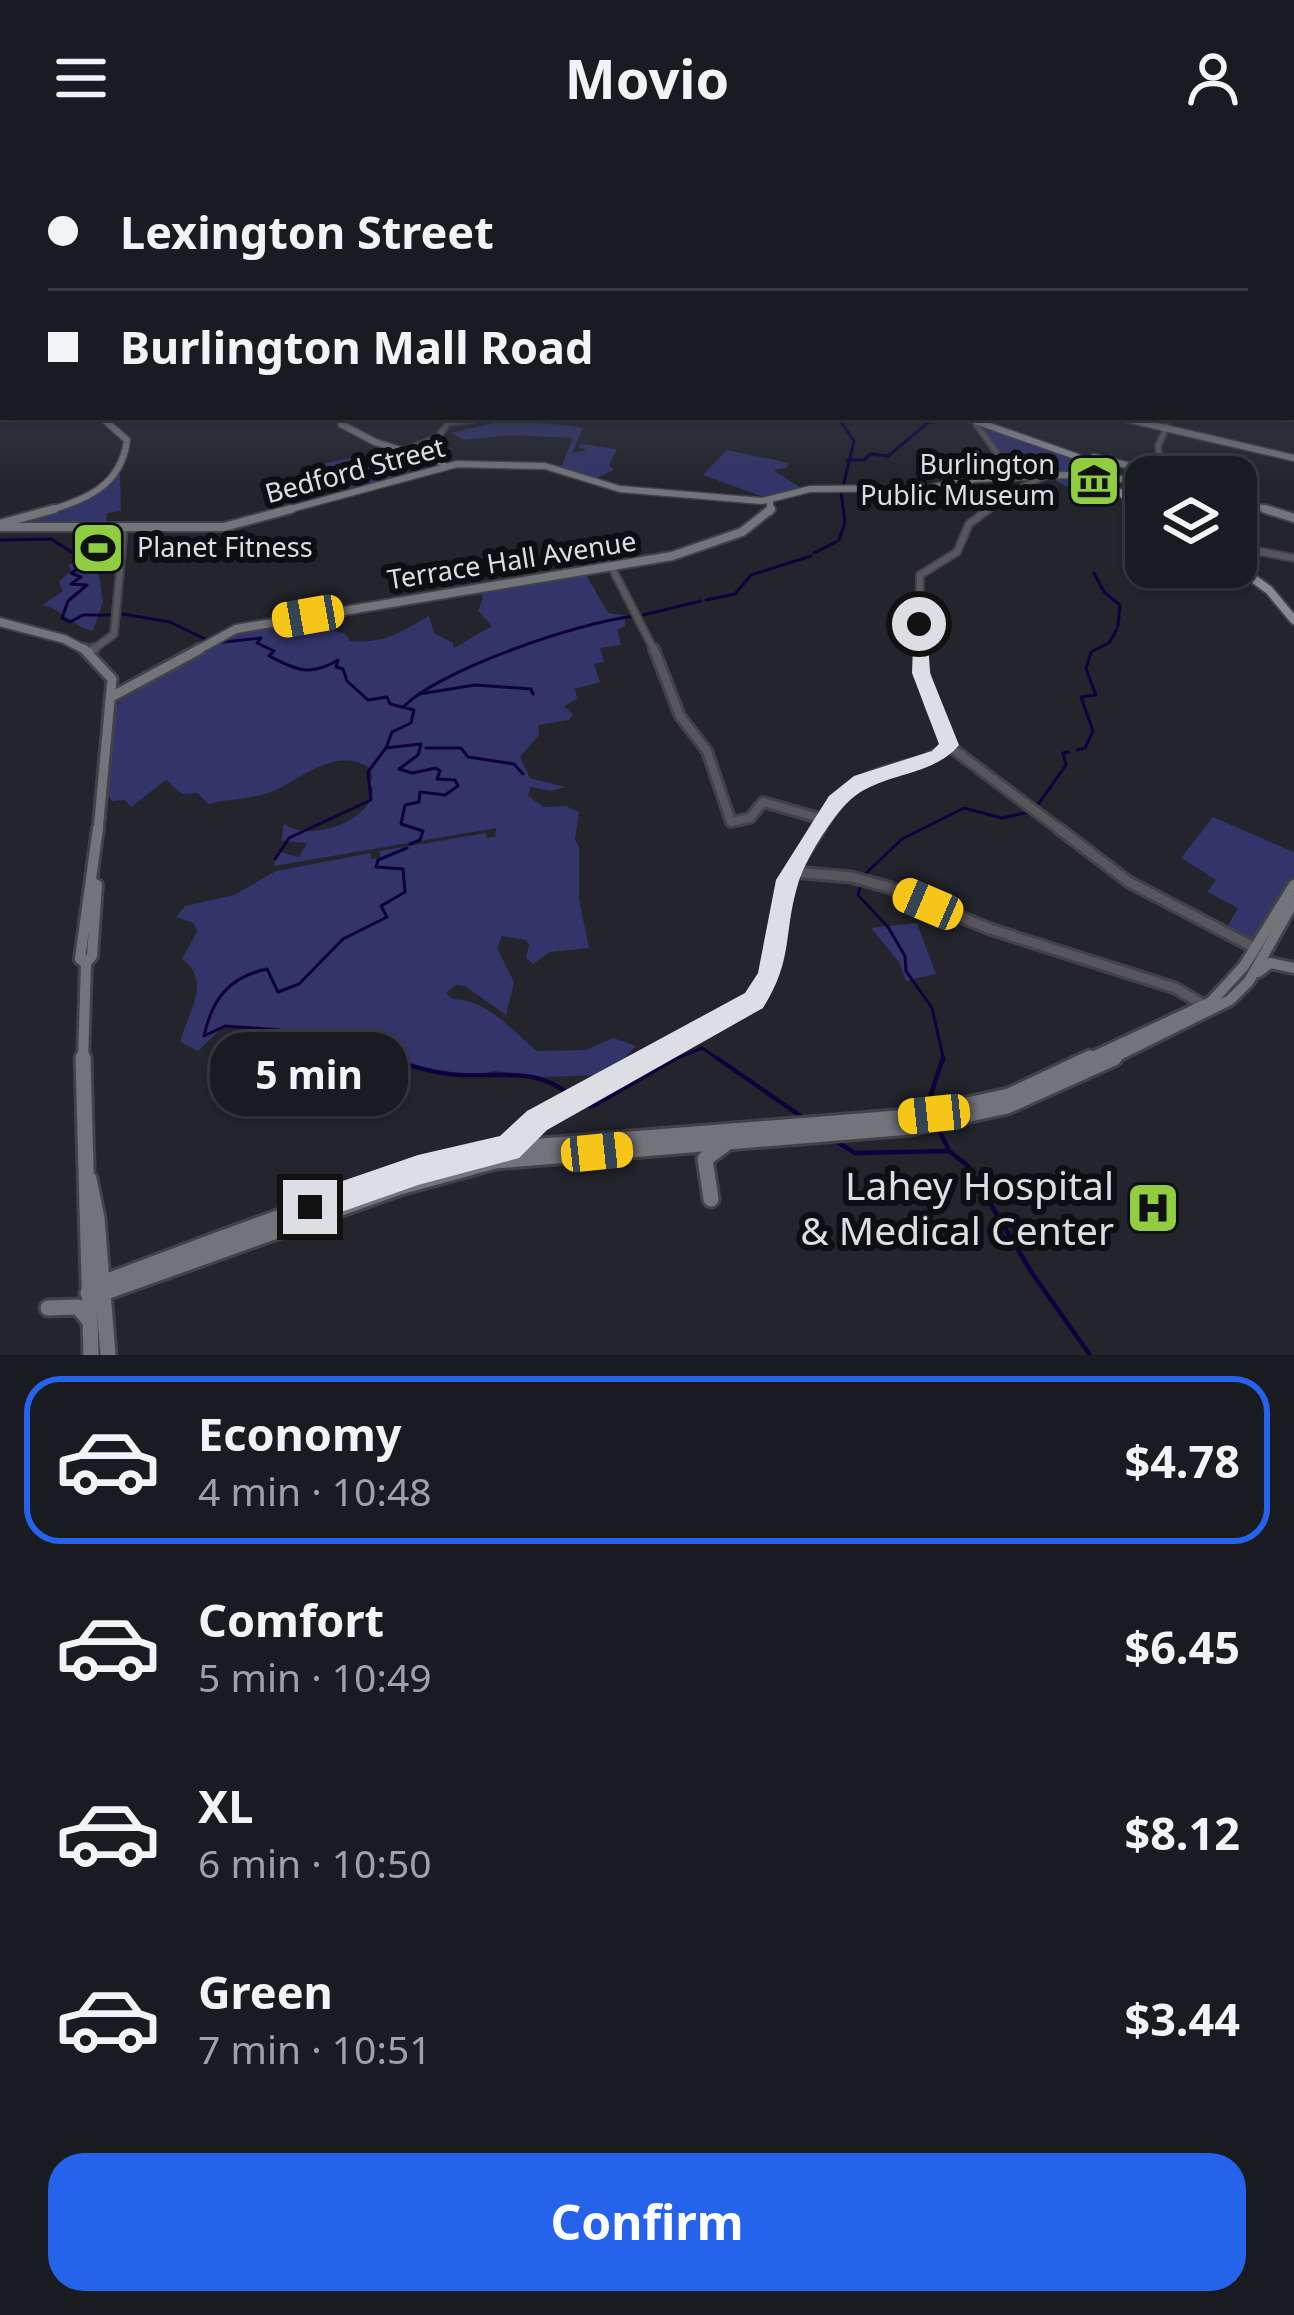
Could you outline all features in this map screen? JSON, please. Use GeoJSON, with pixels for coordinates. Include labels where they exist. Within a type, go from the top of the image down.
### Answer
{"type":"FeatureCollection","features":[{"type":"Feature","properties":{"kind":"main road"},"geometry":{"type":"LineString","coordinates":[[3,524],[71,501],[101,485],[121,464],[122,440],[103,420]]}},
{"type":"Feature","properties":{"kind":"main road"},"geometry":{"type":"LineString","coordinates":[[341,420],[360,434],[448,465]]}},
{"type":"Feature","properties":{"kind":"main road"},"geometry":{"type":"LineString","coordinates":[[974,420],[1074,454],[1125,498]]}},
{"type":"Feature","properties":{"kind":"main road"},"geometry":{"type":"LineString","coordinates":[[1134,420],[1294,458]]}},
{"type":"Feature","properties":{"kind":"main road"},"geometry":{"type":"LineString","coordinates":[[1094,457],[1125,463]]}},
{"type":"Feature","properties":{"kind":"main road","name":"Bedford Street"},"geometry":{"type":"LineString","coordinates":[[3,524],[200,529],[253,521],[448,465],[544,466],[620,489],[770,500],[816,489],[930,488],[970,479],[1125,479]]}},
{"type":"Feature","properties":{"kind":"main road","name":"Terrace Hall Avenue"},"geometry":{"type":"LineString","coordinates":[[111,697],[236,629],[672,556],[733,535],[769,514],[770,500]]}},
{"type":"Feature","properties":{"kind":"main road"},"geometry":{"type":"LineString","coordinates":[[1257,507],[1294,518]]}},
{"type":"Feature","properties":{"kind":"main road"},"geometry":{"type":"LineString","coordinates":[[1257,580],[1294,620]]}},
{"type":"Feature","properties":{"kind":"main road"},"geometry":{"type":"LineString","coordinates":[[0,624],[88,653],[110,671],[89,929],[92,956],[86,963],[82,1081],[98,1290],[108,1355]]}},
{"type":"Feature","properties":{"kind":"main road"},"geometry":{"type":"LineString","coordinates":[[1253,975],[1259,950],[1294,886]]}},
{"type":"Feature","properties":{"kind":"main road"},"geometry":{"type":"LineString","coordinates":[[98,1290],[418,1170],[496,1152],[681,1140],[898,1118],[968,1108],[1030,1088],[1209,1008],[1294,901]]}},
{"type":"Feature","properties":{"kind":"main road"},"geometry":{"type":"LineString","coordinates":[[1259,950],[1294,968]]}},
{"type":"Feature","properties":{"kind":"main road"},"geometry":{"type":"LineString","coordinates":[[681,1140],[910,1127],[979,1115],[1026,1100],[1209,1008],[1270,963],[1294,968]]}},
{"type":"Feature","properties":{"kind":"main road"},"geometry":{"type":"LineString","coordinates":[[496,1152],[517,1142],[533,1124]]}},
{"type":"Feature","properties":{"kind":"main road"},"geometry":{"type":"LineString","coordinates":[[711,1199],[705,1173],[707,1154],[742,1140]]}},
{"type":"Feature","properties":{"kind":"main road"},"geometry":{"type":"LineString","coordinates":[[310,1213],[534,1151]]}},
{"type":"Feature","properties":{"kind":"main road"},"geometry":{"type":"LineString","coordinates":[[91,1355],[89,1324],[98,1290]]}},
{"type":"Feature","properties":{"kind":"main road"},"geometry":{"type":"LineString","coordinates":[[48,1308],[78,1307],[89,1324]]}},
{"type":"Feature","properties":{"kind":"street"},"geometry":{"type":"LineString","coordinates":[[403,451],[440,436],[448,423],[470,420]]}},
{"type":"Feature","properties":{"kind":"street"},"geometry":{"type":"LineString","coordinates":[[970,420],[985,435],[995,461],[1015,478]]}},
{"type":"Feature","properties":{"kind":"street"},"geometry":{"type":"LineString","coordinates":[[1159,456],[1158,446],[1167,426]]}},
{"type":"Feature","properties":{"kind":"street"},"geometry":{"type":"LineString","coordinates":[[1036,478],[970,522],[957,552],[926,567],[919,578],[919,661],[931,706],[949,746],[1129,882],[1259,950]]}},
{"type":"Feature","properties":{"kind":"street"},"geometry":{"type":"LineString","coordinates":[[88,653],[114,634],[124,527]]}},
{"type":"Feature","properties":{"kind":"street"},"geometry":{"type":"LineString","coordinates":[[1257,551],[1294,558]]}},
{"type":"Feature","properties":{"kind":"street"},"geometry":{"type":"LineString","coordinates":[[611,566],[642,619],[678,712],[707,752],[731,822],[750,818],[762,802],[826,820]]}},
{"type":"Feature","properties":{"kind":"street"},"geometry":{"type":"LineString","coordinates":[[534,1151],[533,1124],[657,1057],[704,1025],[745,1007],[760,994],[770,975],[791,872],[840,797],[862,781],[939,755],[949,746]]}},
{"type":"Feature","properties":{"kind":"street"},"geometry":{"type":"LineString","coordinates":[[791,872],[851,877],[888,887],[990,929],[1175,988],[1209,1008]]}},
{"type":"Feature","properties":{"kind":"street"},"geometry":{"type":"LineString","coordinates":[[534,1151],[539,1126],[554,1113]]}},
{"type":"Feature","properties":{"kind":"shaded area"},"geometry":{"type":"Polygon","coordinates":[[[506,420],[583,428],[572,453],[587,450],[578,447],[581,444],[617,449],[609,465],[614,470],[590,481],[561,467],[573,438],[511,435],[464,440],[451,433],[506,420]]]}},
{"type":"Feature","properties":{"kind":"shaded area"},"geometry":{"type":"Polygon","coordinates":[[[975,421],[1071,455],[1092,475],[1073,476],[1081,486],[1065,486],[1050,477],[1014,476],[995,461],[975,421]]]}},
{"type":"Feature","properties":{"kind":"shaded area"},"geometry":{"type":"Polygon","coordinates":[[[727,450],[789,463],[773,470],[803,489],[766,498],[703,475],[727,450]]]}},
{"type":"Feature","properties":{"kind":"shaded area"},"geometry":{"type":"Polygon","coordinates":[[[376,453],[415,455],[394,461],[395,468],[414,473],[342,490],[315,465],[376,453]]]}},
{"type":"Feature","properties":{"kind":"shaded area"},"geometry":{"type":"Polygon","coordinates":[[[120,473],[121,511],[107,513],[105,527],[9,528],[6,522],[94,493],[120,473]]]}},
{"type":"Feature","properties":{"kind":"shaded area"},"geometry":{"type":"Polygon","coordinates":[[[108,553],[98,567],[103,602],[93,631],[42,605],[63,591],[59,582],[71,570],[68,565],[108,553]]]}},
{"type":"Feature","properties":{"kind":"shaded area"},"geometry":{"type":"Polygon","coordinates":[[[584,571],[608,613],[638,617],[625,619],[625,626],[617,630],[621,645],[600,648],[604,662],[594,664],[600,682],[575,689],[577,699],[564,706],[573,715],[569,720],[538,725],[539,735],[520,757],[530,778],[565,787],[552,791],[530,787],[528,796],[544,807],[566,806],[579,812],[575,840],[579,899],[589,948],[550,952],[533,964],[526,958],[526,940],[502,936],[497,948],[514,982],[506,1015],[465,986],[456,985],[446,993],[488,1010],[537,1051],[586,1050],[613,1038],[636,1046],[608,1075],[540,1077],[494,1071],[473,1078],[402,1068],[325,1041],[293,1054],[284,1036],[270,1030],[223,1027],[198,1051],[180,1042],[197,986],[191,967],[182,959],[197,932],[194,923],[176,917],[185,906],[234,895],[276,871],[371,853],[371,859],[380,858],[380,851],[486,833],[487,838],[495,837],[496,828],[274,866],[277,851],[299,857],[307,843],[281,841],[284,823],[294,829],[322,830],[362,811],[373,788],[367,785],[371,769],[344,760],[330,763],[265,794],[208,804],[198,793],[182,794],[166,780],[131,807],[125,800],[112,801],[108,796],[116,708],[121,699],[188,655],[240,630],[314,626],[344,633],[350,641],[373,641],[429,616],[434,633],[454,648],[492,626],[478,611],[483,598],[478,587],[584,571]]]}},
{"type":"Feature","properties":{"kind":"shaded area"},"geometry":{"type":"Polygon","coordinates":[[[1213,817],[1294,852],[1294,878],[1279,895],[1255,941],[1225,930],[1238,908],[1207,892],[1216,880],[1181,858],[1213,817]]]}},
{"type":"Feature","properties":{"kind":"shaded area"},"geometry":{"type":"Polygon","coordinates":[[[917,923],[936,974],[906,981],[899,962],[871,928],[917,923]]]}},
{"type":"Feature","properties":{"kind":"waterway"},"geometry":{"type":"LineString","coordinates":[[841,422],[854,441],[849,460]]}},
{"type":"Feature","properties":{"kind":"waterway"},"geometry":{"type":"LineString","coordinates":[[849,460],[864,460],[870,454],[888,456],[929,422]]}},
{"type":"Feature","properties":{"kind":"waterway"},"geometry":{"type":"LineString","coordinates":[[843,487],[849,460]]}},
{"type":"Feature","properties":{"kind":"waterway"},"geometry":{"type":"LineString","coordinates":[[839,540],[845,522],[841,492]]}},
{"type":"Feature","properties":{"kind":"waterway"},"geometry":{"type":"LineString","coordinates":[[0,540],[51,539],[81,558],[95,558],[71,573],[81,577],[71,584],[87,585],[68,601],[62,618],[70,622],[83,615],[111,615]]}},
{"type":"Feature","properties":{"kind":"waterway"},"geometry":{"type":"LineString","coordinates":[[814,553],[836,542]]}},
{"type":"Feature","properties":{"kind":"waterway"},"geometry":{"type":"LineString","coordinates":[[706,600],[735,594],[751,575],[811,556]]}},
{"type":"Feature","properties":{"kind":"waterway"},"geometry":{"type":"LineString","coordinates":[[1094,573],[1104,592],[1120,605],[1118,626]]}},
{"type":"Feature","properties":{"kind":"waterway"},"geometry":{"type":"LineString","coordinates":[[643,615],[701,601]]}},
{"type":"Feature","properties":{"kind":"waterway"},"geometry":{"type":"LineString","coordinates":[[123,614],[170,622],[207,640]]}},
{"type":"Feature","properties":{"kind":"waterway"},"geometry":{"type":"LineString","coordinates":[[420,694],[513,649],[635,616]]}},
{"type":"Feature","properties":{"kind":"waterway"},"geometry":{"type":"LineString","coordinates":[[1077,750],[1085,748],[1093,731],[1081,697],[1096,695],[1086,669],[1091,652],[1109,643],[1117,629]]}},
{"type":"Feature","properties":{"kind":"waterway"},"geometry":{"type":"LineString","coordinates":[[215,643],[261,638],[257,643],[274,651],[269,656],[304,670],[338,660],[336,667],[343,669],[347,681],[368,700],[387,697],[390,704],[414,710],[411,723],[392,732],[386,748],[421,744],[418,755],[399,769],[412,773],[436,768],[440,771],[437,779],[455,780],[458,786],[445,795],[420,792],[419,802],[405,805],[401,824],[423,831],[420,840],[410,844]]}},
{"type":"Feature","properties":{"kind":"waterway"},"geometry":{"type":"LineString","coordinates":[[420,694],[475,685],[531,689],[533,694]]}},
{"type":"Feature","properties":{"kind":"waterway"},"geometry":{"type":"LineString","coordinates":[[403,707],[420,694]]}},
{"type":"Feature","properties":{"kind":"waterway"},"geometry":{"type":"LineString","coordinates":[[426,748],[461,748],[468,757],[514,764],[523,774]]}},
{"type":"Feature","properties":{"kind":"waterway"},"geometry":{"type":"LineString","coordinates":[[275,859],[289,838],[371,800],[368,772],[385,749]]}},
{"type":"Feature","properties":{"kind":"waterway"},"geometry":{"type":"LineString","coordinates":[[1037,806],[1066,765],[1063,753],[1069,752]]}},
{"type":"Feature","properties":{"kind":"waterway"},"geometry":{"type":"LineString","coordinates":[[863,876],[902,839],[964,808],[1002,818],[1029,812]]}},
{"type":"Feature","properties":{"kind":"waterway"},"geometry":{"type":"LineString","coordinates":[[395,1061],[344,1041],[296,1050],[280,1030],[225,1026],[204,1036],[217,1001],[232,984],[267,969],[278,992],[299,984],[343,939],[387,917],[381,906],[405,892],[403,869],[376,867],[378,860],[407,848]]}},
{"type":"Feature","properties":{"kind":"waterway"},"geometry":{"type":"LineString","coordinates":[[861,884],[858,895],[888,927],[905,956],[906,971],[932,1008],[944,1061]]}},
{"type":"Feature","properties":{"kind":"waterway"},"geometry":{"type":"LineString","coordinates":[[673,1060],[702,1048],[721,1061]]}},
{"type":"Feature","properties":{"kind":"waterway"},"geometry":{"type":"LineString","coordinates":[[385,1058],[395,1061]]}},
{"type":"Feature","properties":{"kind":"waterway"},"geometry":{"type":"LineString","coordinates":[[717,1058],[802,1117]]}},
{"type":"Feature","properties":{"kind":"waterway"},"geometry":{"type":"LineString","coordinates":[[927,1106],[943,1058]]}},
{"type":"Feature","properties":{"kind":"waterway"},"geometry":{"type":"LineString","coordinates":[[582,1104],[593,1106],[673,1060]]}},
{"type":"Feature","properties":{"kind":"waterway"},"geometry":{"type":"LineString","coordinates":[[395,1061],[451,1074],[531,1077],[570,1095]]}},
{"type":"Feature","properties":{"kind":"waterway"},"geometry":{"type":"LineString","coordinates":[[940,1133],[948,1148]]}},
{"type":"Feature","properties":{"kind":"waterway"},"geometry":{"type":"LineString","coordinates":[[834,1140],[855,1153],[949,1151],[968,1166],[1032,1273],[1090,1355]]}},
{"type":"Feature","properties":{"kind":"place","name":"Burlington Public Museum"},"geometry":{"type":"Point","coordinates":[1094,481]}},
{"type":"Feature","properties":{"kind":"place","name":"Planet Fitness"},"geometry":{"type":"Point","coordinates":[98,548]}},
{"type":"Feature","properties":{"kind":"place","name":"Lahey Hospital & Medical Center"},"geometry":{"type":"Point","coordinates":[1153,1208]}},
{"type":"Feature","properties":{"kind":"route"},"geometry":{"type":"LineString","coordinates":[[310,1207],[418,1170],[508,1148],[537,1120],[754,1000],[770,975],[787,880],[837,801],[862,781],[939,755],[950,745],[921,673],[919,624]]}}]}
